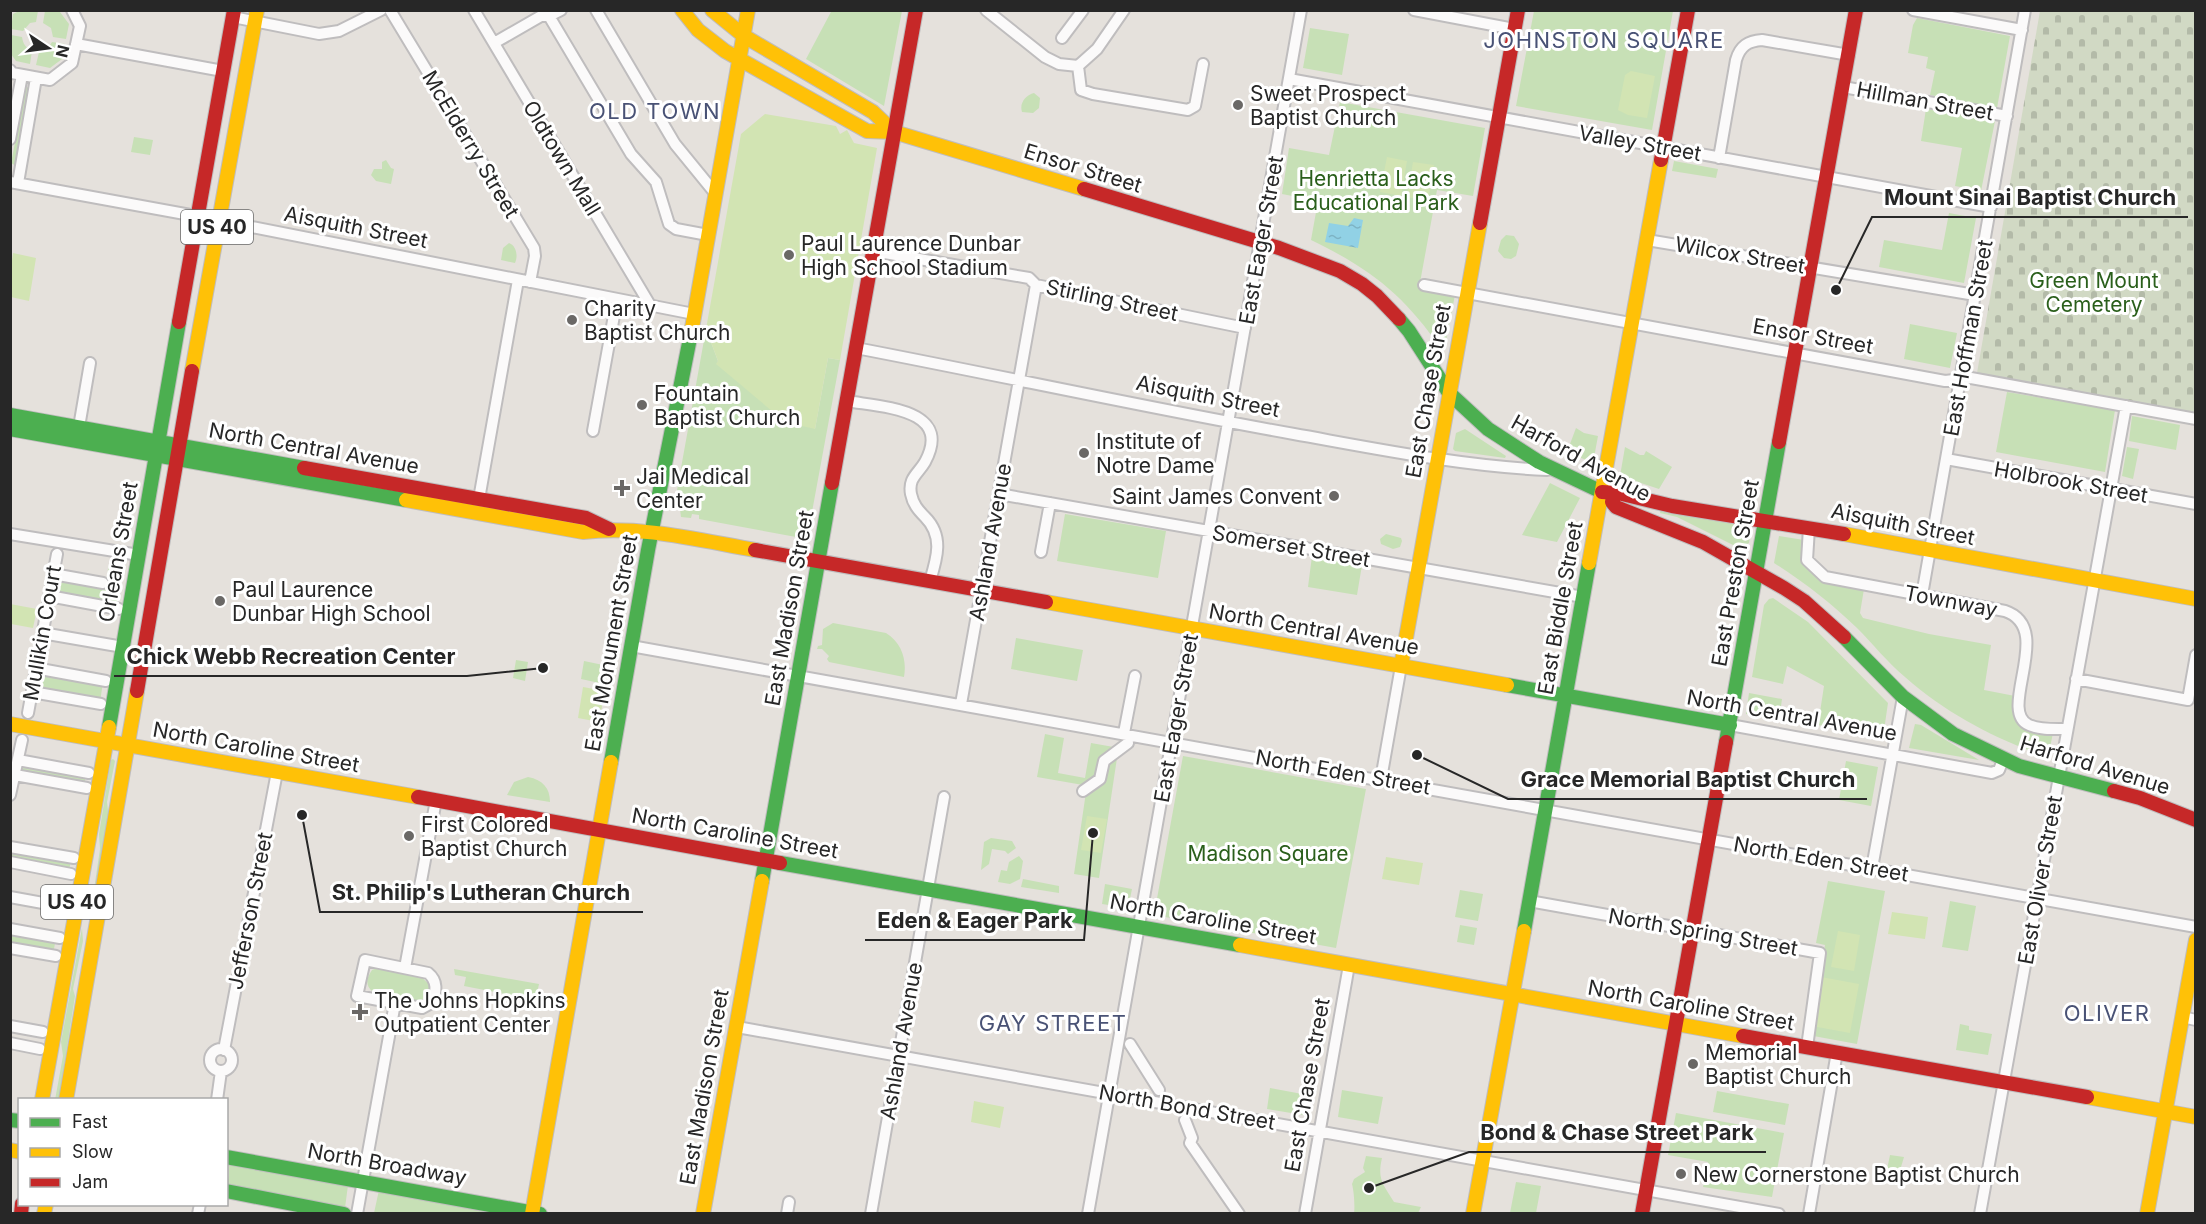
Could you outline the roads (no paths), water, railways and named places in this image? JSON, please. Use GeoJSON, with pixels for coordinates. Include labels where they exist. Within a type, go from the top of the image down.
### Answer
{"type":"FeatureCollection","features":[{"type":"Feature","properties":{"kind":"main road","name":"Ensor Street"},"geometry":{"type":"LineString","coordinates":[[682,10],[710,40],[739,59],[867,131],[894,132],[1260,243]]}},
{"type":"Feature","properties":{"kind":"main road","name":"Ensor Street"},"geometry":{"type":"LineString","coordinates":[[712,10],[744,36],[873,112],[894,132]]}},
{"type":"Feature","properties":{"kind":"main road","name":"East Monument Street"},"geometry":{"type":"LineString","coordinates":[[535,1213],[631,646],[694,314],[748,10]]}},
{"type":"Feature","properties":{"kind":"main road","name":"East Madison Street"},"geometry":{"type":"LineString","coordinates":[[703,1214],[916,10]]}},
{"type":"Feature","properties":{"kind":"main road","name":"East Chase Street"},"geometry":{"type":"LineString","coordinates":[[1401,666],[1518,10]]}},
{"type":"Feature","properties":{"kind":"main road","name":"East Biddle Street"},"geometry":{"type":"LineString","coordinates":[[1473,1214],[1688,10]]}},
{"type":"Feature","properties":{"kind":"main road","name":"East Preston Street"},"geometry":{"type":"LineString","coordinates":[[1642,1214],[1856,10]]}},
{"type":"Feature","properties":{"kind":"main road","name":"Orleans Street"},"geometry":{"type":"LineString","coordinates":[[42,1098],[123,647],[196,216],[234,14]]}},
{"type":"Feature","properties":{"kind":"main road","name":"Orleans Street"},"geometry":{"type":"LineString","coordinates":[[66,1098],[218,222],[256,16]]}},
{"type":"Feature","properties":{"kind":"main road","name":"Harford Avenue"},"geometry":{"type":"LineString","coordinates":[[1260,243],[1326,264],[1362,284],[1392,311],[1409,332],[1449,393],[1488,429],[1555,470],[1602,492],[1616,507],[1703,542],[1757,571],[1804,601],[1902,697],[1953,734],[2003,760],[2038,773],[2140,798],[2196,820]]}},
{"type":"Feature","properties":{"kind":"main road","name":"North Central Avenue"},"geometry":{"type":"LineString","coordinates":[[10,415],[586,518],[609,529]]}},
{"type":"Feature","properties":{"kind":"main road","name":"North Central Avenue"},"geometry":{"type":"LineString","coordinates":[[10,429],[583,532],[609,529],[666,534],[1730,725]]}},
{"type":"Feature","properties":{"kind":"main road","name":"Aisquith Street"},"geometry":{"type":"LineString","coordinates":[[1602,492],[1618,493],[1672,506],[1766,520],[2196,599]]}},
{"type":"Feature","properties":{"kind":"main road"},"geometry":{"type":"LineString","coordinates":[[507,519],[510,504]]}},
{"type":"Feature","properties":{"kind":"main road","name":"North Caroline Street"},"geometry":{"type":"LineString","coordinates":[[10,724],[2196,1117]]}},
{"type":"Feature","properties":{"kind":"main road"},"geometry":{"type":"LineString","coordinates":[[89,838],[86,887],[97,922]]}},
{"type":"Feature","properties":{"kind":"main road"},"geometry":{"type":"LineString","coordinates":[[76,909],[83,917],[86,934],[83,1001]]}},
{"type":"Feature","properties":{"kind":"main road"},"geometry":{"type":"LineString","coordinates":[[2147,1214],[2165,1111],[2189,1019],[2196,940]]}},
{"type":"Feature","properties":{"kind":"main road","name":"North Broadway"},"geometry":{"type":"LineString","coordinates":[[228,1156],[535,1213]]}},
{"type":"Feature","properties":{"kind":"main road"},"geometry":{"type":"LineString","coordinates":[[228,1191],[344,1214]]}},
{"type":"Feature","properties":{"kind":"street"},"geometry":{"type":"LineString","coordinates":[[234,14],[256,16],[309,33],[330,33],[381,10]]}},
{"type":"Feature","properties":{"kind":"street","name":"McElderry Street"},"geometry":{"type":"LineString","coordinates":[[390,10],[534,248],[535,256],[530,282]]}},
{"type":"Feature","properties":{"kind":"street","name":"Oldtown Mall"},"geometry":{"type":"LineString","coordinates":[[474,10],[650,305]]}},
{"type":"Feature","properties":{"kind":"street"},"geometry":{"type":"LineString","coordinates":[[494,43],[540,16],[549,16],[561,10]]}},
{"type":"Feature","properties":{"kind":"street"},"geometry":{"type":"LineString","coordinates":[[596,10],[675,144],[715,193]]}},
{"type":"Feature","properties":{"kind":"street"},"geometry":{"type":"LineString","coordinates":[[986,10],[1045,57],[1059,64],[1078,66],[1097,49],[1124,10]]}},
{"type":"Feature","properties":{"kind":"street"},"geometry":{"type":"LineString","coordinates":[[1062,38],[1083,10]]}},
{"type":"Feature","properties":{"kind":"street","name":"East Eager Street"},"geometry":{"type":"LineString","coordinates":[[1088,1214],[1301,10]]}},
{"type":"Feature","properties":{"kind":"street"},"geometry":{"type":"LineString","coordinates":[[1414,10],[1514,29]]}},
{"type":"Feature","properties":{"kind":"street"},"geometry":{"type":"LineString","coordinates":[[1913,10],[2022,30]]}},
{"type":"Feature","properties":{"kind":"street","name":"East Hoffman Street"},"geometry":{"type":"LineString","coordinates":[[1922,595],[2025,10]]}},
{"type":"Feature","properties":{"kind":"street"},"geometry":{"type":"LineString","coordinates":[[10,70],[12,73],[50,80],[72,63],[80,26],[74,11]]}},
{"type":"Feature","properties":{"kind":"street"},"geometry":{"type":"LineString","coordinates":[[549,16],[631,154],[656,182],[669,224],[676,229],[708,235]]}},
{"type":"Feature","properties":{"kind":"street"},"geometry":{"type":"LineString","coordinates":[[1719,158],[1736,60],[1742,47],[1754,40],[1762,40],[1849,55]]}},
{"type":"Feature","properties":{"kind":"street"},"geometry":{"type":"LineString","coordinates":[[76,44],[223,71]]}},
{"type":"Feature","properties":{"kind":"street"},"geometry":{"type":"LineString","coordinates":[[1078,66],[1081,90],[1085,92],[1188,110],[1195,106],[1203,64]]}},
{"type":"Feature","properties":{"kind":"street"},"geometry":{"type":"LineString","coordinates":[[10,139],[22,75]]}},
{"type":"Feature","properties":{"kind":"street"},"geometry":{"type":"LineString","coordinates":[[14,183],[36,78]]}},
{"type":"Feature","properties":{"kind":"street","name":"Valley Street"},"geometry":{"type":"LineString","coordinates":[[1289,79],[1991,207]]}},
{"type":"Feature","properties":{"kind":"street","name":"Hillman Street"},"geometry":{"type":"LineString","coordinates":[[1843,87],[2007,116]]}},
{"type":"Feature","properties":{"kind":"street","name":"Aisquith Street"},"geometry":{"type":"LineString","coordinates":[[14,183],[196,216],[694,314]]}},
{"type":"Feature","properties":{"kind":"street","name":"Wilcox Street"},"geometry":{"type":"LineString","coordinates":[[1647,240],[1975,295]]}},
{"type":"Feature","properties":{"kind":"street","name":"Stirling Street"},"geometry":{"type":"LineString","coordinates":[[873,251],[1029,278],[1036,285],[1245,328]]}},
{"type":"Feature","properties":{"kind":"street"},"geometry":{"type":"LineString","coordinates":[[479,499],[518,280]]}},
{"type":"Feature","properties":{"kind":"street","name":"Ashland Avenue"},"geometry":{"type":"LineString","coordinates":[[961,704],[1036,285]]}},
{"type":"Feature","properties":{"kind":"street","name":"Ensor Street"},"geometry":{"type":"LineString","coordinates":[[1424,285],[1945,381],[1971,378],[2196,419]]}},
{"type":"Feature","properties":{"kind":"street"},"geometry":{"type":"LineString","coordinates":[[593,431],[617,299]]}},
{"type":"Feature","properties":{"kind":"street","name":"Aisquith Street"},"geometry":{"type":"LineString","coordinates":[[856,348],[1228,422],[1438,460],[1494,467],[1555,470]]}},
{"type":"Feature","properties":{"kind":"street"},"geometry":{"type":"LineString","coordinates":[[79,427],[90,363]]}},
{"type":"Feature","properties":{"kind":"street"},"geometry":{"type":"LineString","coordinates":[[847,401],[906,413],[919,417],[926,423],[931,440],[929,449],[923,466],[910,483],[913,501],[933,525],[938,540],[937,558],[930,581]]}},
{"type":"Feature","properties":{"kind":"street","name":"East Oliver Street"},"geometry":{"type":"LineString","coordinates":[[1980,1214],[2126,406]]}},
{"type":"Feature","properties":{"kind":"street","name":"Holbrook Street"},"geometry":{"type":"LineString","coordinates":[[1946,459],[2196,504]]}},
{"type":"Feature","properties":{"kind":"street","name":"Somerset Street"},"geometry":{"type":"LineString","coordinates":[[999,494],[1583,597]]}},
{"type":"Feature","properties":{"kind":"street"},"geometry":{"type":"LineString","coordinates":[[1041,552],[1050,503]]}},
{"type":"Feature","properties":{"kind":"street","name":"Townway"},"geometry":{"type":"LineString","coordinates":[[1809,528],[1807,560],[1825,577],[2006,611],[2017,617],[2023,625],[2026,647],[2026,661],[2018,706],[2020,716],[2028,725],[2067,729]]}},
{"type":"Feature","properties":{"kind":"street"},"geometry":{"type":"LineString","coordinates":[[10,534],[139,555]]}},
{"type":"Feature","properties":{"kind":"street","name":"Mullikin Court"},"geometry":{"type":"LineString","coordinates":[[28,713],[57,554]]}},
{"type":"Feature","properties":{"kind":"street"},"geometry":{"type":"LineString","coordinates":[[53,574],[103,583]]}},
{"type":"Feature","properties":{"kind":"street"},"geometry":{"type":"LineString","coordinates":[[49,596],[119,609]]}},
{"type":"Feature","properties":{"kind":"street"},"geometry":{"type":"LineString","coordinates":[[42,633],[123,647]]}},
{"type":"Feature","properties":{"kind":"street","name":"North Eden Street"},"geometry":{"type":"LineString","coordinates":[[631,646],[961,704],[1126,738],[1172,741],[2196,927]]}},
{"type":"Feature","properties":{"kind":"street"},"geometry":{"type":"LineString","coordinates":[[2076,679],[2188,700],[2196,654]]}},
{"type":"Feature","properties":{"kind":"street","name":"East Chase Street"},"geometry":{"type":"LineString","coordinates":[[1381,779],[1401,666]]}},
{"type":"Feature","properties":{"kind":"street"},"geometry":{"type":"LineString","coordinates":[[35,669],[106,681]]}},
{"type":"Feature","properties":{"kind":"street"},"geometry":{"type":"LineString","coordinates":[[1083,791],[1100,779],[1104,761],[1126,738],[1135,676]]}},
{"type":"Feature","properties":{"kind":"street"},"geometry":{"type":"LineString","coordinates":[[32,692],[101,704]]}},
{"type":"Feature","properties":{"kind":"street"},"geometry":{"type":"LineString","coordinates":[[1872,868],[1902,697]]}},
{"type":"Feature","properties":{"kind":"street","name":"North Central Avenue"},"geometry":{"type":"LineString","coordinates":[[1730,725],[1992,773],[1999,770],[2003,760]]}},
{"type":"Feature","properties":{"kind":"street"},"geometry":{"type":"LineString","coordinates":[[10,795],[22,740]]}},
{"type":"Feature","properties":{"kind":"street"},"geometry":{"type":"LineString","coordinates":[[18,760],[89,773]]}},
{"type":"Feature","properties":{"kind":"street","name":"Jefferson Street"},"geometry":{"type":"LineString","coordinates":[[224,1050],[277,772]]}},
{"type":"Feature","properties":{"kind":"street"},"geometry":{"type":"LineString","coordinates":[[15,775],[87,788]]}},
{"type":"Feature","properties":{"kind":"street","name":"Ashland Avenue"},"geometry":{"type":"LineString","coordinates":[[871,1214],[944,797]]}},
{"type":"Feature","properties":{"kind":"street"},"geometry":{"type":"LineString","coordinates":[[405,968],[436,800]]}},
{"type":"Feature","properties":{"kind":"street"},"geometry":{"type":"LineString","coordinates":[[10,847],[74,858]]}},
{"type":"Feature","properties":{"kind":"street"},"geometry":{"type":"LineString","coordinates":[[10,862],[71,874]]}},
{"type":"Feature","properties":{"kind":"street"},"geometry":{"type":"LineString","coordinates":[[10,897],[76,909]]}},
{"type":"Feature","properties":{"kind":"street","name":"North Spring Street"},"geometry":{"type":"LineString","coordinates":[[1529,901],[1820,953],[1807,1047]]}},
{"type":"Feature","properties":{"kind":"street"},"geometry":{"type":"LineString","coordinates":[[10,929],[60,938]]}},
{"type":"Feature","properties":{"kind":"street"},"geometry":{"type":"LineString","coordinates":[[10,948],[56,956]]}},
{"type":"Feature","properties":{"kind":"street"},"geometry":{"type":"LineString","coordinates":[[364,960],[405,968],[428,973],[434,977],[436,986],[433,1002],[422,1008],[357,996],[364,960]]}},
{"type":"Feature","properties":{"kind":"street","name":"East Chase Street"},"geometry":{"type":"LineString","coordinates":[[1305,1214],[1349,965]]}},
{"type":"Feature","properties":{"kind":"street"},"geometry":{"type":"LineString","coordinates":[[357,1214],[395,1004]]}},
{"type":"Feature","properties":{"kind":"street"},"geometry":{"type":"LineString","coordinates":[[10,1026],[43,1032]]}},
{"type":"Feature","properties":{"kind":"street","name":"North Bond Street"},"geometry":{"type":"LineString","coordinates":[[736,1027],[898,1057],[1110,1092],[1779,1214]]}},
{"type":"Feature","properties":{"kind":"street"},"geometry":{"type":"LineString","coordinates":[[10,1043],[40,1049]]}},
{"type":"Feature","properties":{"kind":"street"},"geometry":{"type":"LineString","coordinates":[[1130,1044],[1159,1090]]}},
{"type":"Feature","properties":{"kind":"street"},"geometry":{"type":"LineString","coordinates":[[216,1050],[224,1050],[231,1057],[231,1063],[227,1069],[221,1071],[214,1069],[210,1059],[216,1050]]}},
{"type":"Feature","properties":{"kind":"street"},"geometry":{"type":"LineString","coordinates":[[1809,1214],[1837,1052]]}},
{"type":"Feature","properties":{"kind":"street"},"geometry":{"type":"LineString","coordinates":[[217,1098],[221,1071]]}},
{"type":"Feature","properties":{"kind":"street"},"geometry":{"type":"LineString","coordinates":[[1185,1120],[1192,1138],[1190,1143],[1239,1214]]}},
{"type":"Feature","properties":{"kind":"water"},"geometry":{"type":"Polygon","coordinates":[[[1354,218],[1363,220],[1358,248],[1325,242],[1329,223],[1348,226],[1354,218]]]}},
{"type":"Feature","properties":{"kind":"place","name":"Sweet Prospect Baptist Church"},"geometry":{"type":"Point","coordinates":[1238,105]}},
{"type":"Feature","properties":{"kind":"place","name":"Paul Laurence Dunbar High School Stadium"},"geometry":{"type":"Point","coordinates":[789,255]}},
{"type":"Feature","properties":{"kind":"place","name":"Mount Sinai Baptist Church"},"geometry":{"type":"Point","coordinates":[1836,290]}},
{"type":"Feature","properties":{"kind":"place","name":"Charity Baptist Church"},"geometry":{"type":"Point","coordinates":[572,320]}},
{"type":"Feature","properties":{"kind":"place","name":"Fountain Baptist Church"},"geometry":{"type":"Point","coordinates":[642,405]}},
{"type":"Feature","properties":{"kind":"place","name":"Institute of Notre Dame"},"geometry":{"type":"Point","coordinates":[1084,453]}},
{"type":"Feature","properties":{"kind":"place","name":"Jai Medical Center"},"geometry":{"type":"Point","coordinates":[622,488]}},
{"type":"Feature","properties":{"kind":"place","name":"Saint James Convent"},"geometry":{"type":"Point","coordinates":[1334,496]}},
{"type":"Feature","properties":{"kind":"place","name":"Paul Laurence Dunbar High School"},"geometry":{"type":"Point","coordinates":[220,601]}},
{"type":"Feature","properties":{"kind":"place","name":"Chick Webb Recreation Center"},"geometry":{"type":"Point","coordinates":[543,668]}},
{"type":"Feature","properties":{"kind":"place","name":"Grace Memorial Baptist Church"},"geometry":{"type":"Point","coordinates":[1417,755]}},
{"type":"Feature","properties":{"kind":"place","name":"St. Philip's Lutheran Church"},"geometry":{"type":"Point","coordinates":[302,815]}},
{"type":"Feature","properties":{"kind":"place","name":"Eden & Eager Park"},"geometry":{"type":"Point","coordinates":[1093,833]}},
{"type":"Feature","properties":{"kind":"place","name":"First Colored Baptist Church"},"geometry":{"type":"Point","coordinates":[409,836]}},
{"type":"Feature","properties":{"kind":"place","name":"The Johns Hopkins Outpatient Center"},"geometry":{"type":"Point","coordinates":[360,1012]}},
{"type":"Feature","properties":{"kind":"place","name":"Memorial Baptist Church"},"geometry":{"type":"Point","coordinates":[1693,1064]}},
{"type":"Feature","properties":{"kind":"place","name":"New Cornerstone Baptist Church"},"geometry":{"type":"Point","coordinates":[1681,1174]}},
{"type":"Feature","properties":{"kind":"place","name":"Bond & Chase Street Park"},"geometry":{"type":"Point","coordinates":[1369,1188]}},
{"type":"Feature","properties":{"kind":"district","name":"JOHNSTON SQUARE"},"geometry":{"type":"Point","coordinates":[1604,40]}},
{"type":"Feature","properties":{"kind":"district","name":"OLD TOWN"},"geometry":{"type":"Point","coordinates":[655,111]}},
{"type":"Feature","properties":{"kind":"district","name":"OLIVER"},"geometry":{"type":"Point","coordinates":[2107,1013]}},
{"type":"Feature","properties":{"kind":"district","name":"GAY STREET"},"geometry":{"type":"Point","coordinates":[1053,1023]}},
{"type":"Feature","properties":{"kind":"park label","name":"Henrietta Lacks Educational Park"},"geometry":{"type":"Point","coordinates":[1376,190]}},
{"type":"Feature","properties":{"kind":"park label","name":"Green Mount Cemetery"},"geometry":{"type":"Point","coordinates":[2094,292]}},
{"type":"Feature","properties":{"kind":"park label","name":"Madison Square"},"geometry":{"type":"Point","coordinates":[1268,853]}}]}
